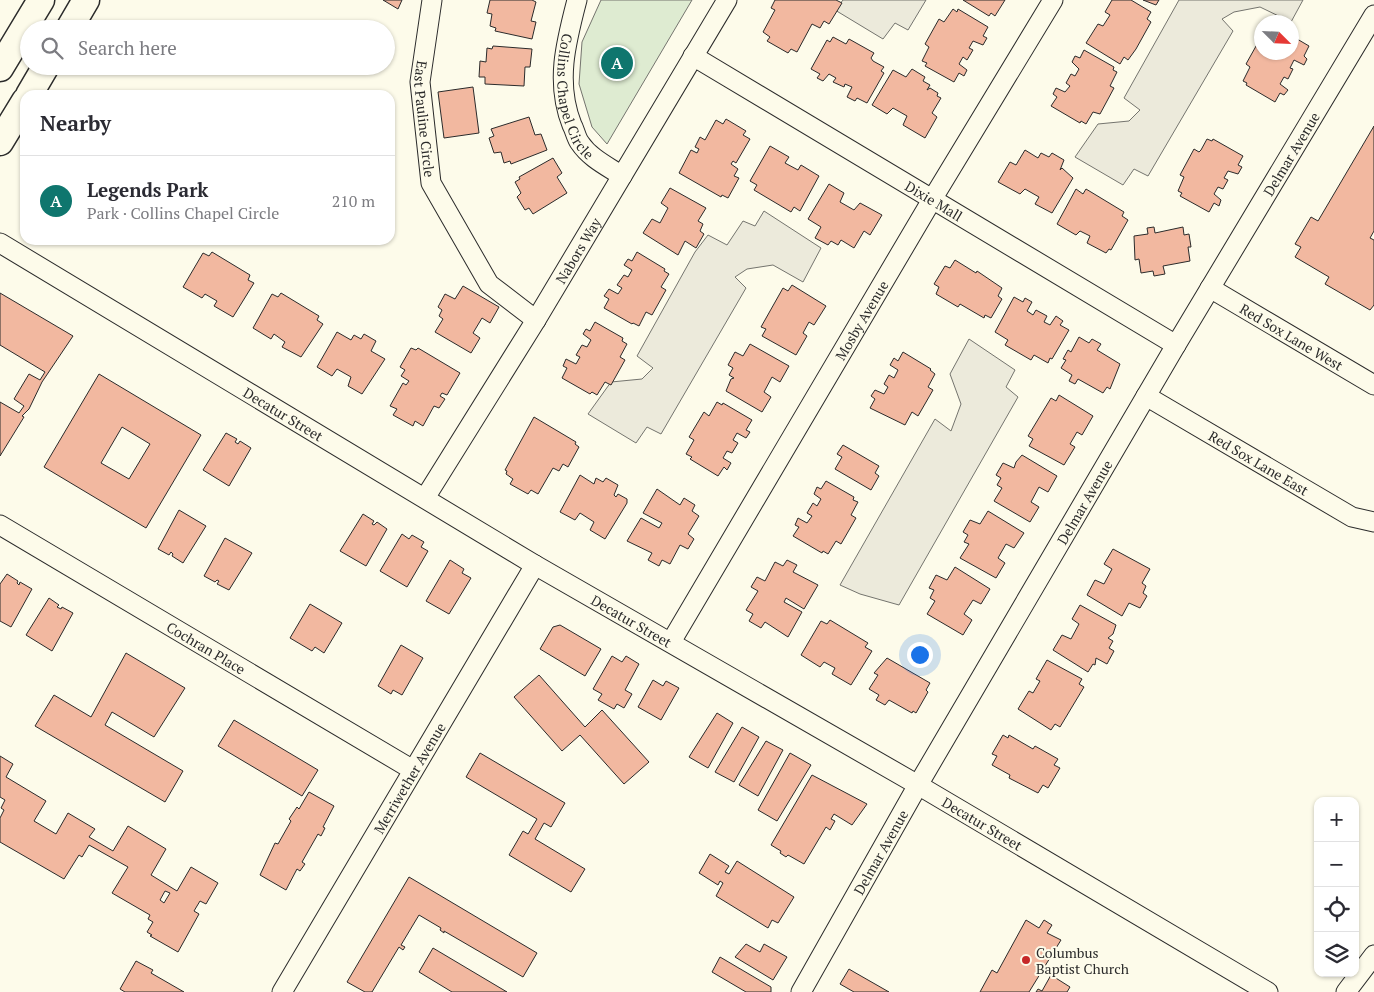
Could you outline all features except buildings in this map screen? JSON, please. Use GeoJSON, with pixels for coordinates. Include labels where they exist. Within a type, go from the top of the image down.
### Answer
{"type":"FeatureCollection","features":[{"type":"Feature","properties":{"kind":"main road"},"geometry":{"type":"LineString","coordinates":[[29,20],[41,0]]}},
{"type":"Feature","properties":{"kind":"main road"},"geometry":{"type":"LineString","coordinates":[[74,20],[86,0]]}},
{"type":"Feature","properties":{"kind":"main road"},"geometry":{"type":"LineString","coordinates":[[0,68],[20,35]]}},
{"type":"Feature","properties":{"kind":"main road"},"geometry":{"type":"LineString","coordinates":[[32,90],[41,75]]}},
{"type":"Feature","properties":{"kind":"main road"},"geometry":{"type":"LineString","coordinates":[[0,142],[20,109]]}},
{"type":"Feature","properties":{"kind":"street","name":"East Pauline Circle"},"geometry":{"type":"LineString","coordinates":[[432,0],[420,82],[432,183],[489,284],[536,320]]}},
{"type":"Feature","properties":{"kind":"street","name":"Collins Chapel Circle"},"geometry":{"type":"LineString","coordinates":[[578,0],[565,44],[562,84],[567,112],[579,142],[597,160],[622,176]]}},
{"type":"Feature","properties":{"kind":"street","name":"Nabors Way"},"geometry":{"type":"LineString","coordinates":[[425,498],[536,320],[727,0]]}},
{"type":"Feature","properties":{"kind":"street","name":"Mosby Avenue"},"geometry":{"type":"LineString","coordinates":[[671,642],[933,198],[1053,0]]}},
{"type":"Feature","properties":{"kind":"street","name":"Delmar Avenue"},"geometry":{"type":"LineString","coordinates":[[801,992],[918,785],[1146,396],[1374,15]]}},
{"type":"Feature","properties":{"kind":"street","name":"Dixie Mall"},"geometry":{"type":"LineString","coordinates":[[693,56],[1176,345]]}},
{"type":"Feature","properties":{"kind":"street","name":"Decatur Street"},"geometry":{"type":"LineString","coordinates":[[0,243],[535,564],[918,785],[1268,992]]}},
{"type":"Feature","properties":{"kind":"street","name":"Red Sox Lane West"},"geometry":{"type":"LineString","coordinates":[[1210,288],[1374,385]]}},
{"type":"Feature","properties":{"kind":"street","name":"Red Sox Lane East"},"geometry":{"type":"LineString","coordinates":[[1146,396],[1352,517],[1374,522]]}},
{"type":"Feature","properties":{"kind":"street","name":"Cochran Place"},"geometry":{"type":"LineString","coordinates":[[0,525],[413,770]]}},
{"type":"Feature","properties":{"kind":"street","name":"Merriwether Avenue"},"geometry":{"type":"LineString","coordinates":[[282,992],[535,564]]}},
{"type":"Feature","properties":{"kind":"street"},"geometry":{"type":"LineString","coordinates":[[1346,992],[1374,955]]}},
{"type":"Feature","properties":{"kind":"green space"},"geometry":{"type":"Polygon","coordinates":[[[601,0],[692,0],[607,144],[592,127],[579,84],[582,42],[601,0]]]}},
{"type":"Feature","properties":{"kind":"shaded area"},"geometry":{"type":"Polygon","coordinates":[[[843,0],[926,0],[908,30],[895,23],[883,39],[835,10],[843,0]]]}},
{"type":"Feature","properties":{"kind":"shaded area"},"geometry":{"type":"Polygon","coordinates":[[[1179,0],[1303,0],[1295,15],[1277,15],[1260,7],[1234,12],[1222,19],[1233,31],[1148,176],[1134,169],[1123,185],[1075,157],[1098,124],[1129,121],[1140,110],[1124,98],[1179,0]]]}},
{"type":"Feature","properties":{"kind":"shaded area"},"geometry":{"type":"Polygon","coordinates":[[[764,211],[821,248],[803,282],[773,265],[747,269],[735,277],[746,288],[661,434],[647,427],[636,443],[588,414],[611,382],[642,379],[653,368],[637,356],[695,252],[708,235],[727,245],[743,221],[755,226],[764,211]]]}},
{"type":"Feature","properties":{"kind":"shaded area"},"geometry":{"type":"Polygon","coordinates":[[[969,339],[1015,370],[1006,387],[1018,397],[899,605],[860,594],[840,585],[935,419],[951,431],[961,404],[950,374],[969,339]]]}},
{"type":"Feature","properties":{"kind":"place","name":"Legends Park"},"geometry":{"type":"Point","coordinates":[617,63]}},
{"type":"Feature","properties":{"kind":"place","name":"Columbus Baptist Church"},"geometry":{"type":"Point","coordinates":[1026,960]}}]}
